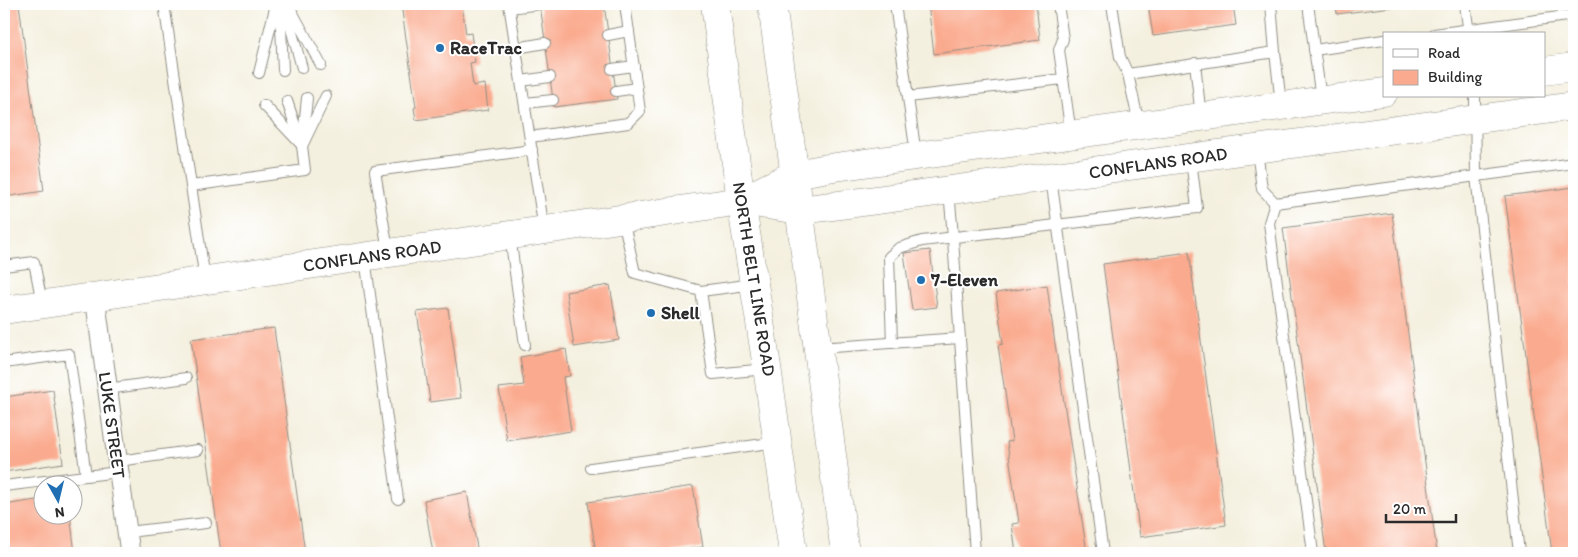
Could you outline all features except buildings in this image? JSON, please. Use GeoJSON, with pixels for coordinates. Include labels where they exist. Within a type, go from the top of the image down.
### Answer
{"type":"FeatureCollection","features":[{"type":"Feature","properties":{"kind":"main road","name":"NORTH BELT LINE ROAD"},"geometry":{"type":"LineString","coordinates":[[715,4],[741,201],[768,368],[793,553]]}},
{"type":"Feature","properties":{"kind":"main road"},"geometry":{"type":"LineString","coordinates":[[772,4],[845,553]]}},
{"type":"Feature","properties":{"kind":"main road"},"geometry":{"type":"LineString","coordinates":[[1546,71],[1574,67]]}},
{"type":"Feature","properties":{"kind":"main road","name":"CONFLANS ROAD"},"geometry":{"type":"LineString","coordinates":[[741,201],[795,174],[1383,92]]}},
{"type":"Feature","properties":{"kind":"main road","name":"CONFLANS ROAD"},"geometry":{"type":"LineString","coordinates":[[4,310],[741,201],[800,210],[1257,150],[1475,108],[1574,106]]}},
{"type":"Feature","properties":{"kind":"main road"},"geometry":{"type":"LineString","coordinates":[[1191,159],[1193,118]]}},
{"type":"Feature","properties":{"kind":"street","name":"LUKE STREET"},"geometry":{"type":"LineString","coordinates":[[95,297],[130,553]]}},
{"type":"Feature","properties":{"kind":"lane"},"geometry":{"type":"LineString","coordinates":[[164,4],[205,281]]}},
{"type":"Feature","properties":{"kind":"lane"},"geometry":{"type":"LineString","coordinates":[[259,73],[276,4]]}},
{"type":"Feature","properties":{"kind":"lane"},"geometry":{"type":"LineString","coordinates":[[282,4],[302,68]]}},
{"type":"Feature","properties":{"kind":"lane"},"geometry":{"type":"LineString","coordinates":[[282,4],[283,70]]}},
{"type":"Feature","properties":{"kind":"lane"},"geometry":{"type":"LineString","coordinates":[[288,4],[321,65]]}},
{"type":"Feature","properties":{"kind":"lane"},"geometry":{"type":"LineString","coordinates":[[540,4],[510,6],[544,230]]}},
{"type":"Feature","properties":{"kind":"lane"},"geometry":{"type":"LineString","coordinates":[[530,137],[628,123],[640,111],[625,4]]}},
{"type":"Feature","properties":{"kind":"lane"},"geometry":{"type":"LineString","coordinates":[[895,4],[916,156]]}},
{"type":"Feature","properties":{"kind":"lane"},"geometry":{"type":"LineString","coordinates":[[1058,4],[1062,39],[1058,50],[1071,135]]}},
{"type":"Feature","properties":{"kind":"lane"},"geometry":{"type":"LineString","coordinates":[[1112,4],[1120,57],[1128,74],[1140,125]]}},
{"type":"Feature","properties":{"kind":"lane"},"geometry":{"type":"LineString","coordinates":[[1271,4],[1282,105]]}},
{"type":"Feature","properties":{"kind":"lane"},"geometry":{"type":"LineString","coordinates":[[1308,4],[1321,100]]}},
{"type":"Feature","properties":{"kind":"lane"},"geometry":{"type":"LineString","coordinates":[[1465,4],[1468,32],[1574,15]]}},
{"type":"Feature","properties":{"kind":"lane"},"geometry":{"type":"LineString","coordinates":[[608,35],[629,32]]}},
{"type":"Feature","properties":{"kind":"lane"},"geometry":{"type":"LineString","coordinates":[[1314,50],[1383,40]]}},
{"type":"Feature","properties":{"kind":"lane"},"geometry":{"type":"LineString","coordinates":[[516,48],[545,43]]}},
{"type":"Feature","properties":{"kind":"lane"},"geometry":{"type":"LineString","coordinates":[[1128,74],[1275,52]]}},
{"type":"Feature","properties":{"kind":"lane"},"geometry":{"type":"LineString","coordinates":[[1193,118],[1195,63]]}},
{"type":"Feature","properties":{"kind":"lane"},"geometry":{"type":"LineString","coordinates":[[612,69],[634,66]]}},
{"type":"Feature","properties":{"kind":"lane"},"geometry":{"type":"LineString","coordinates":[[521,81],[550,77]]}},
{"type":"Feature","properties":{"kind":"lane"},"geometry":{"type":"LineString","coordinates":[[908,97],[1063,79]]}},
{"type":"Feature","properties":{"kind":"lane"},"geometry":{"type":"LineString","coordinates":[[616,91],[637,88]]}},
{"type":"Feature","properties":{"kind":"lane"},"geometry":{"type":"LineString","coordinates":[[302,146],[326,96]]}},
{"type":"Feature","properties":{"kind":"lane"},"geometry":{"type":"LineString","coordinates":[[302,146],[307,98]]}},
{"type":"Feature","properties":{"kind":"lane"},"geometry":{"type":"LineString","coordinates":[[191,186],[305,170],[302,146],[287,100]]}},
{"type":"Feature","properties":{"kind":"lane"},"geometry":{"type":"LineString","coordinates":[[525,103],[553,100]]}},
{"type":"Feature","properties":{"kind":"lane"},"geometry":{"type":"LineString","coordinates":[[264,105],[302,146]]}},
{"type":"Feature","properties":{"kind":"lane"},"geometry":{"type":"LineString","coordinates":[[1475,108],[1476,176],[1519,553]]}},
{"type":"Feature","properties":{"kind":"lane"},"geometry":{"type":"LineString","coordinates":[[398,499],[377,255],[375,171],[532,150]]}},
{"type":"Feature","properties":{"kind":"lane"},"geometry":{"type":"LineString","coordinates":[[1257,150],[1262,189],[1274,202]]}},
{"type":"Feature","properties":{"kind":"lane"},"geometry":{"type":"LineString","coordinates":[[892,343],[889,258],[899,248],[922,241],[1197,208],[1191,159]]}},
{"type":"Feature","properties":{"kind":"lane"},"geometry":{"type":"LineString","coordinates":[[1274,202],[1574,163]]}},
{"type":"Feature","properties":{"kind":"lane"},"geometry":{"type":"LineString","coordinates":[[1051,178],[1103,553]]}},
{"type":"Feature","properties":{"kind":"lane"},"geometry":{"type":"LineString","coordinates":[[949,191],[974,553]]}},
{"type":"Feature","properties":{"kind":"lane"},"geometry":{"type":"LineString","coordinates":[[1274,202],[1270,223],[1313,553]]}},
{"type":"Feature","properties":{"kind":"lane"},"geometry":{"type":"LineString","coordinates":[[622,219],[635,273],[701,291],[754,284]]}},
{"type":"Feature","properties":{"kind":"lane"},"geometry":{"type":"LineString","coordinates":[[510,235],[525,345]]}},
{"type":"Feature","properties":{"kind":"lane"},"geometry":{"type":"LineString","coordinates":[[4,266],[34,262],[42,304]]}},
{"type":"Feature","properties":{"kind":"lane"},"geometry":{"type":"LineString","coordinates":[[701,291],[713,374],[768,368]]}},
{"type":"Feature","properties":{"kind":"lane"},"geometry":{"type":"LineString","coordinates":[[817,348],[960,338]]}},
{"type":"Feature","properties":{"kind":"lane"},"geometry":{"type":"LineString","coordinates":[[4,363],[69,354],[86,476]]}},
{"type":"Feature","properties":{"kind":"lane"},"geometry":{"type":"LineString","coordinates":[[108,389],[186,378]]}},
{"type":"Feature","properties":{"kind":"lane"},"geometry":{"type":"LineString","coordinates":[[591,468],[778,442]]}},
{"type":"Feature","properties":{"kind":"lane"},"geometry":{"type":"LineString","coordinates":[[4,486],[86,476],[118,466],[198,450]]}},
{"type":"Feature","properties":{"kind":"lane"},"geometry":{"type":"LineString","coordinates":[[128,532],[206,523]]}},
{"type":"Feature","properties":{"kind":"place","name":"RaceTrac"},"geometry":{"type":"Point","coordinates":[440,48]}},
{"type":"Feature","properties":{"kind":"place","name":"7-Eleven"},"geometry":{"type":"Point","coordinates":[921,280]}},
{"type":"Feature","properties":{"kind":"place","name":"Shell"},"geometry":{"type":"Point","coordinates":[651,313]}}]}
